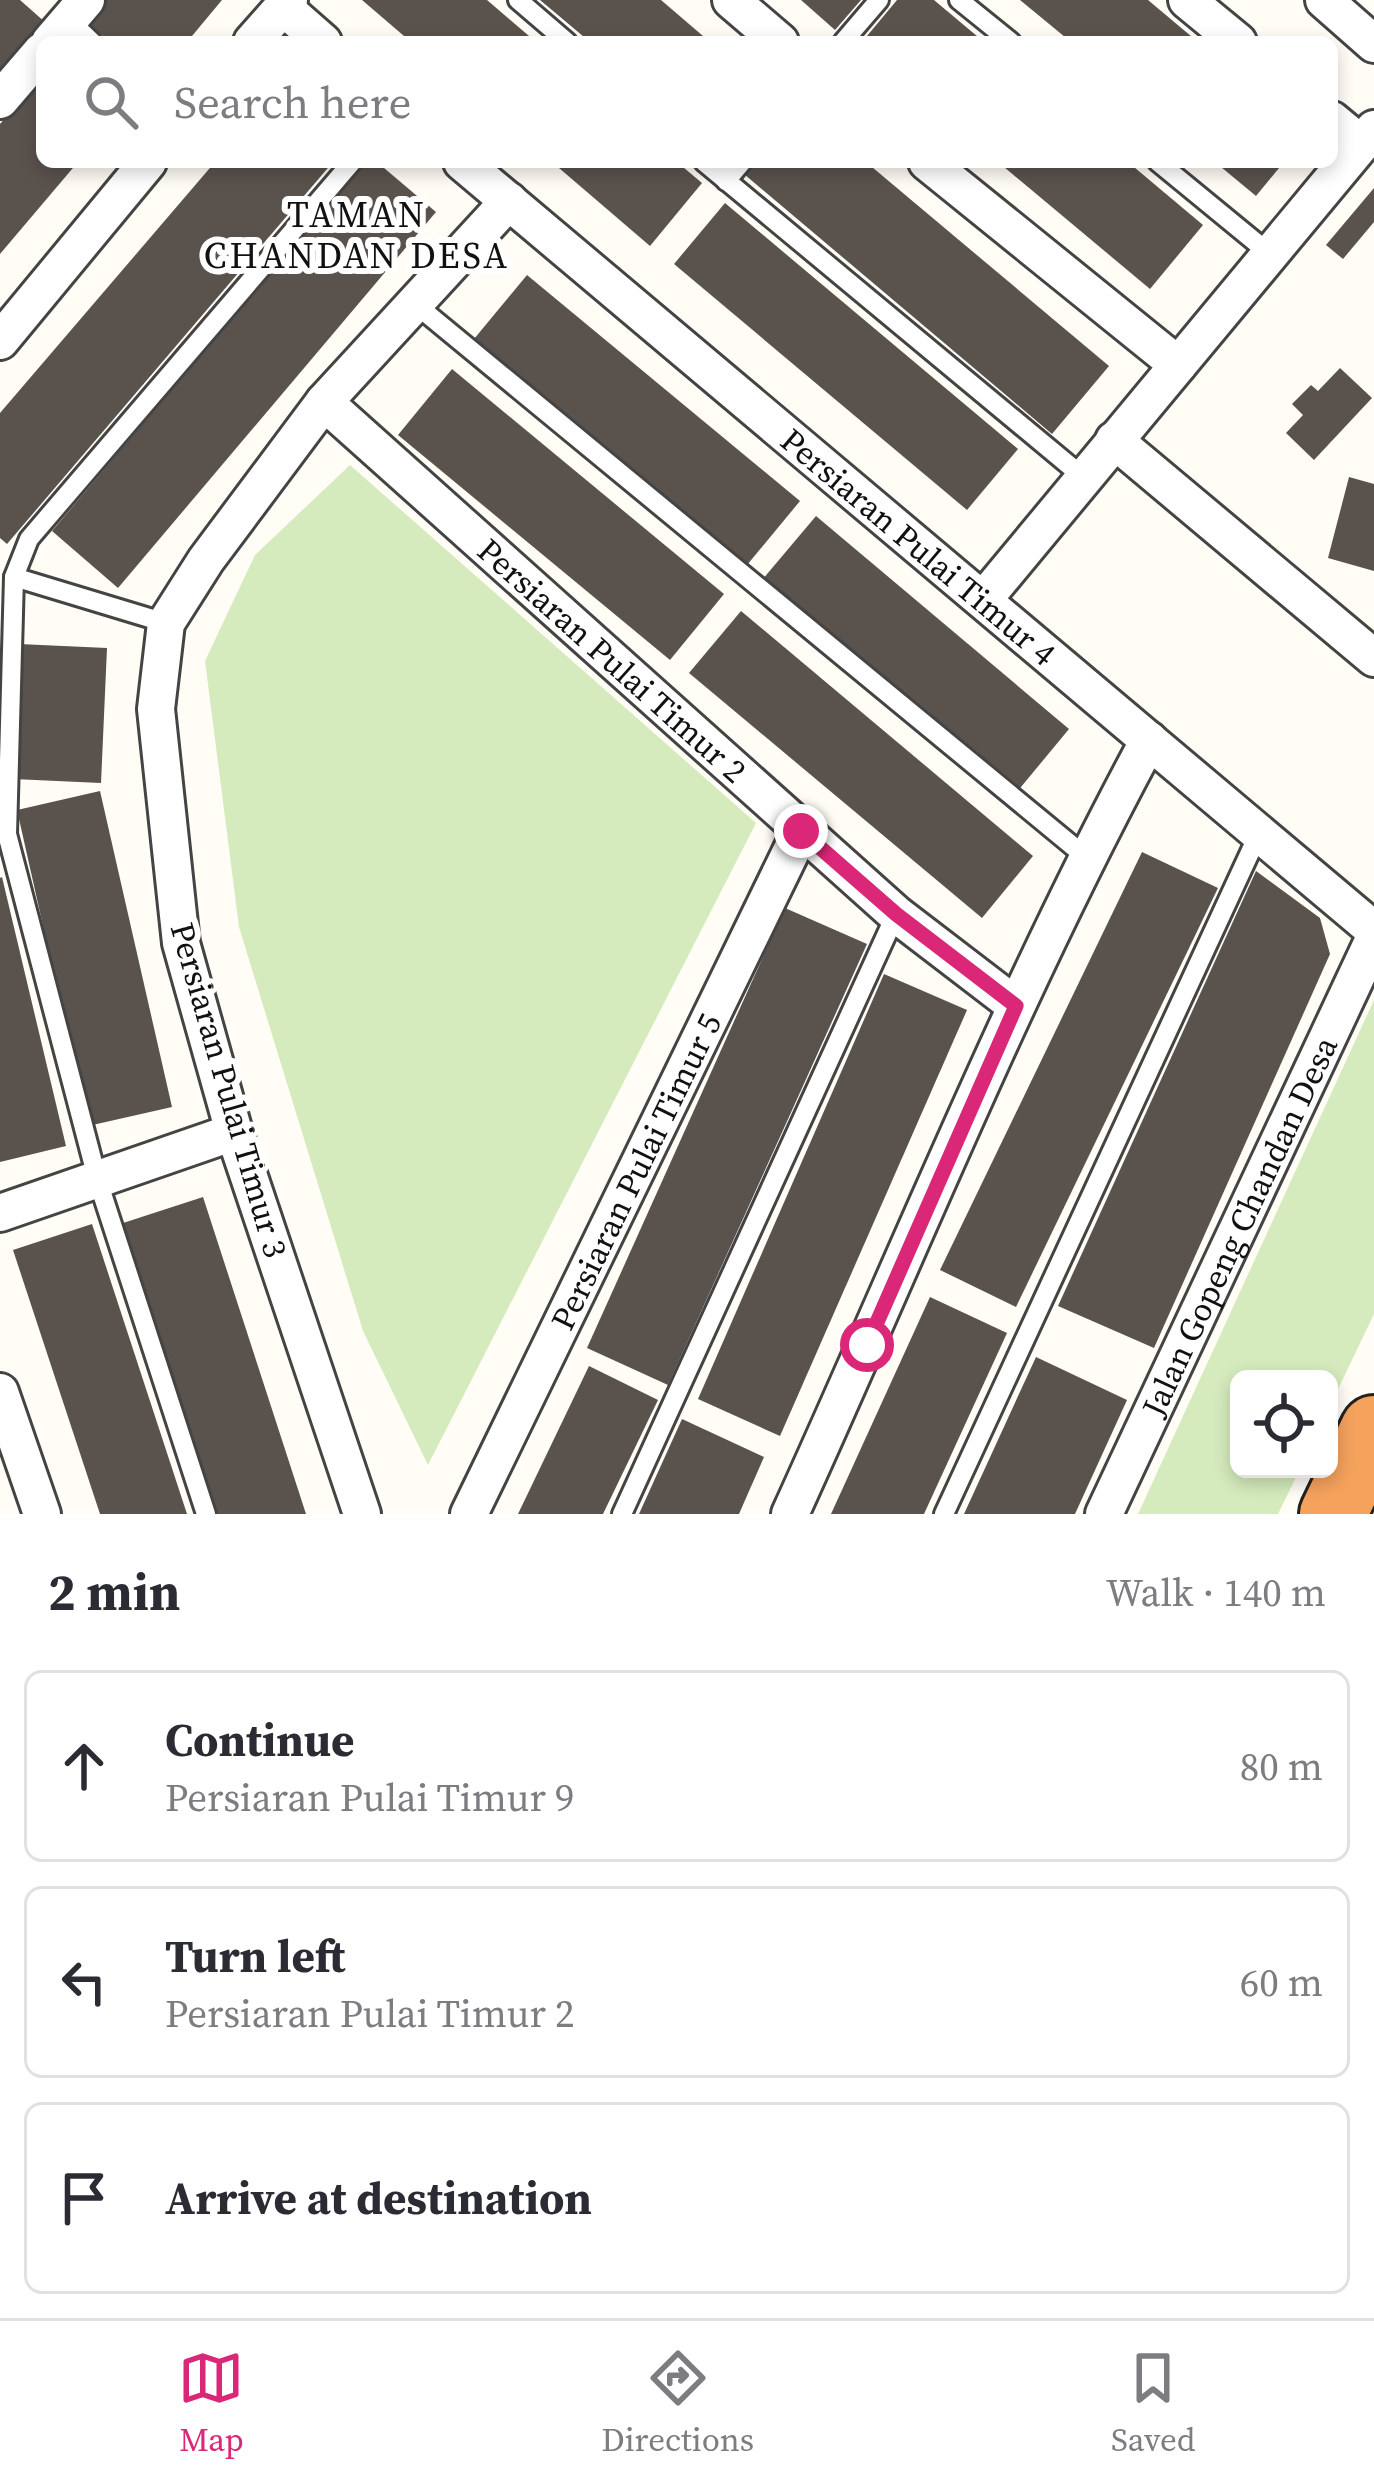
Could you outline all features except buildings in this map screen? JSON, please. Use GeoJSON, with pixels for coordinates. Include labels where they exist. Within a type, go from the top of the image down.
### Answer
{"type":"FeatureCollection","features":[{"type":"Feature","properties":{"kind":"highway"},"geometry":{"type":"LineString","coordinates":[[1333,1514],[1374,1430]]}},
{"type":"Feature","properties":{"kind":"street"},"geometry":{"type":"LineString","coordinates":[[731,0],[773,36]]}},
{"type":"Feature","properties":{"kind":"street"},"geometry":{"type":"LineString","coordinates":[[1187,0],[1231,36]]}},
{"type":"Feature","properties":{"kind":"street"},"geometry":{"type":"LineString","coordinates":[[1324,0],[1374,44]]}},
{"type":"Feature","properties":{"kind":"street"},"geometry":{"type":"LineString","coordinates":[[257,36],[286,3],[317,36]]}},
{"type":"Feature","properties":{"kind":"street"},"geometry":{"type":"LineString","coordinates":[[0,100],[36,58]]}},
{"type":"Feature","properties":{"kind":"street"},"geometry":{"type":"LineString","coordinates":[[983,600],[1368,136],[1338,123]]}},
{"type":"Feature","properties":{"kind":"street"},"geometry":{"type":"LineString","coordinates":[[0,341],[143,168]]}},
{"type":"Feature","properties":{"kind":"street","name":"Persiaran Pulai Timur 4"},"geometry":{"type":"LineString","coordinates":[[469,168],[1374,935]]}},
{"type":"Feature","properties":{"kind":"street"},"geometry":{"type":"LineString","coordinates":[[934,168],[1178,365]]}},
{"type":"Feature","properties":{"kind":"street","name":"Persiaran Pulai Timur 3"},"geometry":{"type":"LineString","coordinates":[[362,1514],[234,1132],[181,943],[156,709],[166,623],[206,560],[324,402],[509,201]]}},
{"type":"Feature","properties":{"kind":"street","name":"Persiaran Pulai Timur 2"},"geometry":{"type":"LineString","coordinates":[[324,402],[896,914],[1016,1006]]}},
{"type":"Feature","properties":{"kind":"street"},"geometry":{"type":"LineString","coordinates":[[1114,440],[1374,658]]}},
{"type":"Feature","properties":{"kind":"street"},"geometry":{"type":"LineString","coordinates":[[790,1514],[1016,1006],[1086,857],[1149,740]]}},
{"type":"Feature","properties":{"kind":"street","name":"Persiaran Pulai Timur 5"},"geometry":{"type":"LineString","coordinates":[[469,1514],[801,831]]}},
{"type":"Feature","properties":{"kind":"street","name":"Jalan Gopeng Chandan Desa"},"geometry":{"type":"LineString","coordinates":[[1103,1514],[1374,935]]}},
{"type":"Feature","properties":{"kind":"street"},"geometry":{"type":"LineString","coordinates":[[0,1214],[234,1132]]}},
{"type":"Feature","properties":{"kind":"street"},"geometry":{"type":"LineString","coordinates":[[0,1392],[42,1514]]}},
{"type":"Feature","properties":{"kind":"lane"},"geometry":{"type":"LineString","coordinates":[[518,0],[559,36]]}},
{"type":"Feature","properties":{"kind":"lane"},"geometry":{"type":"LineString","coordinates":[[848,36],[879,0]]}},
{"type":"Feature","properties":{"kind":"lane"},"geometry":{"type":"LineString","coordinates":[[959,0],[1004,36]]}},
{"type":"Feature","properties":{"kind":"lane"},"geometry":{"type":"LineString","coordinates":[[206,1514],[97,1178],[7,834],[14,577],[29,539],[347,168]]}},
{"type":"Feature","properties":{"kind":"lane"},"geometry":{"type":"LineString","coordinates":[[711,168],[1082,476]]}},
{"type":"Feature","properties":{"kind":"lane"},"geometry":{"type":"LineString","coordinates":[[726,181],[737,168]]}},
{"type":"Feature","properties":{"kind":"lane"},"geometry":{"type":"LineString","coordinates":[[1165,168],[1270,254]]}},
{"type":"Feature","properties":{"kind":"lane"},"geometry":{"type":"LineString","coordinates":[[414,303],[1086,857]]}},
{"type":"Feature","properties":{"kind":"lane"},"geometry":{"type":"LineString","coordinates":[[14,577],[166,623]]}},
{"type":"Feature","properties":{"kind":"lane"},"geometry":{"type":"LineString","coordinates":[[944,1514],[1259,833]]}},
{"type":"Feature","properties":{"kind":"lane"},"geometry":{"type":"LineString","coordinates":[[622,1514],[896,914]]}},
{"type":"Feature","properties":{"kind":"green space"},"geometry":{"type":"Polygon","coordinates":[[[350,465],[756,823],[428,1465],[363,1331],[239,927],[205,661],[255,555],[350,465]]]}},
{"type":"Feature","properties":{"kind":"green space"},"geometry":{"type":"Polygon","coordinates":[[[1374,1000],[1374,1314],[1338,1389],[1338,1370],[1230,1370],[1230,1478],[1296,1478],[1278,1514],[1138,1514],[1374,1000]]]}},
{"type":"Feature","properties":{"kind":"district","name":"TAMAN CHANDAN DESA"},"geometry":{"type":"Point","coordinates":[357,234]}},
{"type":"Feature","properties":{"kind":"route"},"geometry":{"type":"LineString","coordinates":[[801,831],[896,914],[1016,1006],[867,1345]]}}]}
